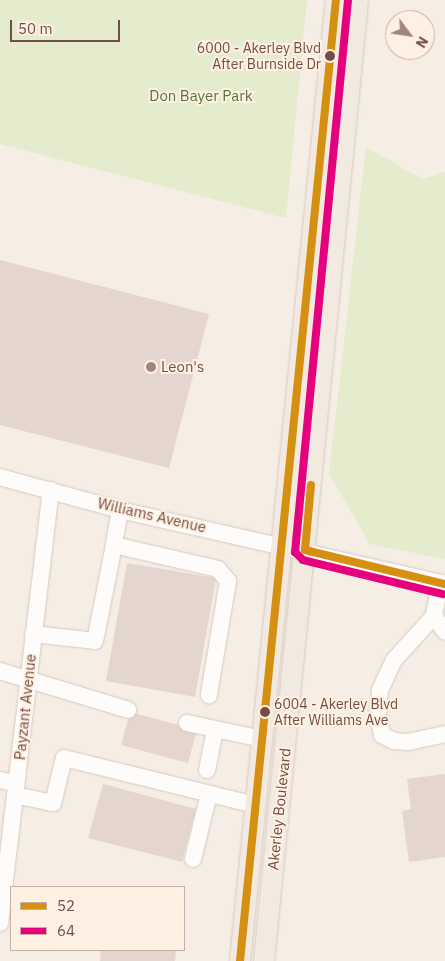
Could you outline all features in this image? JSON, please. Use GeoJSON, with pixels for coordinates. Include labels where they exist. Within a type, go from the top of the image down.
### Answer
{"type":"FeatureCollection","features":[{"type":"Feature","properties":{"kind":"main road","name":"Akerley Boulevard"},"geometry":{"type":"LineString","coordinates":[[240,961],[280,545],[336,0]]}},
{"type":"Feature","properties":{"kind":"main road","name":"Akerley Boulevard"},"geometry":{"type":"LineString","coordinates":[[264,961],[358,0]]}},
{"type":"Feature","properties":{"kind":"street","name":"Williams Avenue"},"geometry":{"type":"LineString","coordinates":[[0,477],[120,510],[304,550],[443,584]]}},
{"type":"Feature","properties":{"kind":"street","name":"Payzant Avenue"},"geometry":{"type":"LineString","coordinates":[[0,924],[6,821],[16,790],[51,490]]}},
{"type":"Feature","properties":{"kind":"street"},"geometry":{"type":"LineString","coordinates":[[33,634],[95,641],[120,510]]}},
{"type":"Feature","properties":{"kind":"street"},"geometry":{"type":"LineString","coordinates":[[114,545],[218,569],[228,581],[209,696]]}},
{"type":"Feature","properties":{"kind":"street"},"geometry":{"type":"LineString","coordinates":[[443,584],[434,616],[394,660],[380,690],[378,716],[382,734],[394,741],[408,742],[445,734]]}},
{"type":"Feature","properties":{"kind":"street"},"geometry":{"type":"LineString","coordinates":[[434,616],[445,632]]}},
{"type":"Feature","properties":{"kind":"street"},"geometry":{"type":"LineString","coordinates":[[0,673],[128,710]]}},
{"type":"Feature","properties":{"kind":"street"},"geometry":{"type":"LineString","coordinates":[[187,723],[262,739]]}},
{"type":"Feature","properties":{"kind":"street"},"geometry":{"type":"LineString","coordinates":[[207,770],[215,730]]}},
{"type":"Feature","properties":{"kind":"street"},"geometry":{"type":"LineString","coordinates":[[0,780],[16,790],[53,803],[64,758],[255,805]]}},
{"type":"Feature","properties":{"kind":"street"},"geometry":{"type":"LineString","coordinates":[[193,859],[209,794]]}},
{"type":"Feature","properties":{"kind":"green space","name":"Don Bayer Park"},"geometry":{"type":"Polygon","coordinates":[[[0,0],[307,0],[286,218],[0,144],[0,0]]]}},
{"type":"Feature","properties":{"kind":"green space"},"geometry":{"type":"Polygon","coordinates":[[[366,147],[422,179],[445,172],[445,559],[370,544],[329,474],[366,147]]]}},
{"type":"Feature","properties":{"kind":"building"},"geometry":{"type":"Polygon","coordinates":[[[0,260],[209,314],[169,468],[0,425],[0,260]]]}},
{"type":"Feature","properties":{"kind":"building"},"geometry":{"type":"Polygon","coordinates":[[[127,563],[216,578],[195,697],[106,681],[127,563]]]}},
{"type":"Feature","properties":{"kind":"building"},"geometry":{"type":"Polygon","coordinates":[[[130,712],[197,730],[188,763],[121,745],[130,712]]]}},
{"type":"Feature","properties":{"kind":"building"},"geometry":{"type":"Polygon","coordinates":[[[445,774],[445,857],[409,862],[402,811],[411,809],[407,779],[445,774]]]}},
{"type":"Feature","properties":{"kind":"building"},"geometry":{"type":"Polygon","coordinates":[[[103,784],[196,809],[182,862],[88,838],[103,784]]]}},
{"type":"Feature","properties":{"kind":"building"},"geometry":{"type":"Polygon","coordinates":[[[101,951],[176,951],[175,961],[100,961],[101,951]]]}},
{"type":"Feature","properties":{"kind":"transit line","name":"52"},"geometry":{"type":"LineString","coordinates":[[240,961],[336,0]]}},
{"type":"Feature","properties":{"kind":"transit line","name":"64"},"geometry":{"type":"LineString","coordinates":[[348,0],[295,552],[303,560],[443,594]]}},
{"type":"Feature","properties":{"kind":"transit line","name":"52"},"geometry":{"type":"LineString","coordinates":[[311,485],[305,550],[445,584]]}},
{"type":"Feature","properties":{"kind":"place","name":"6000 - Akerley Blvd After Burnside Dr"},"geometry":{"type":"Point","coordinates":[330,56]}},
{"type":"Feature","properties":{"kind":"place","name":"Leon's"},"geometry":{"type":"Point","coordinates":[151,367]}},
{"type":"Feature","properties":{"kind":"place","name":"6004 - Akerley Blvd After Williams Ave"},"geometry":{"type":"Point","coordinates":[265,712]}}]}
